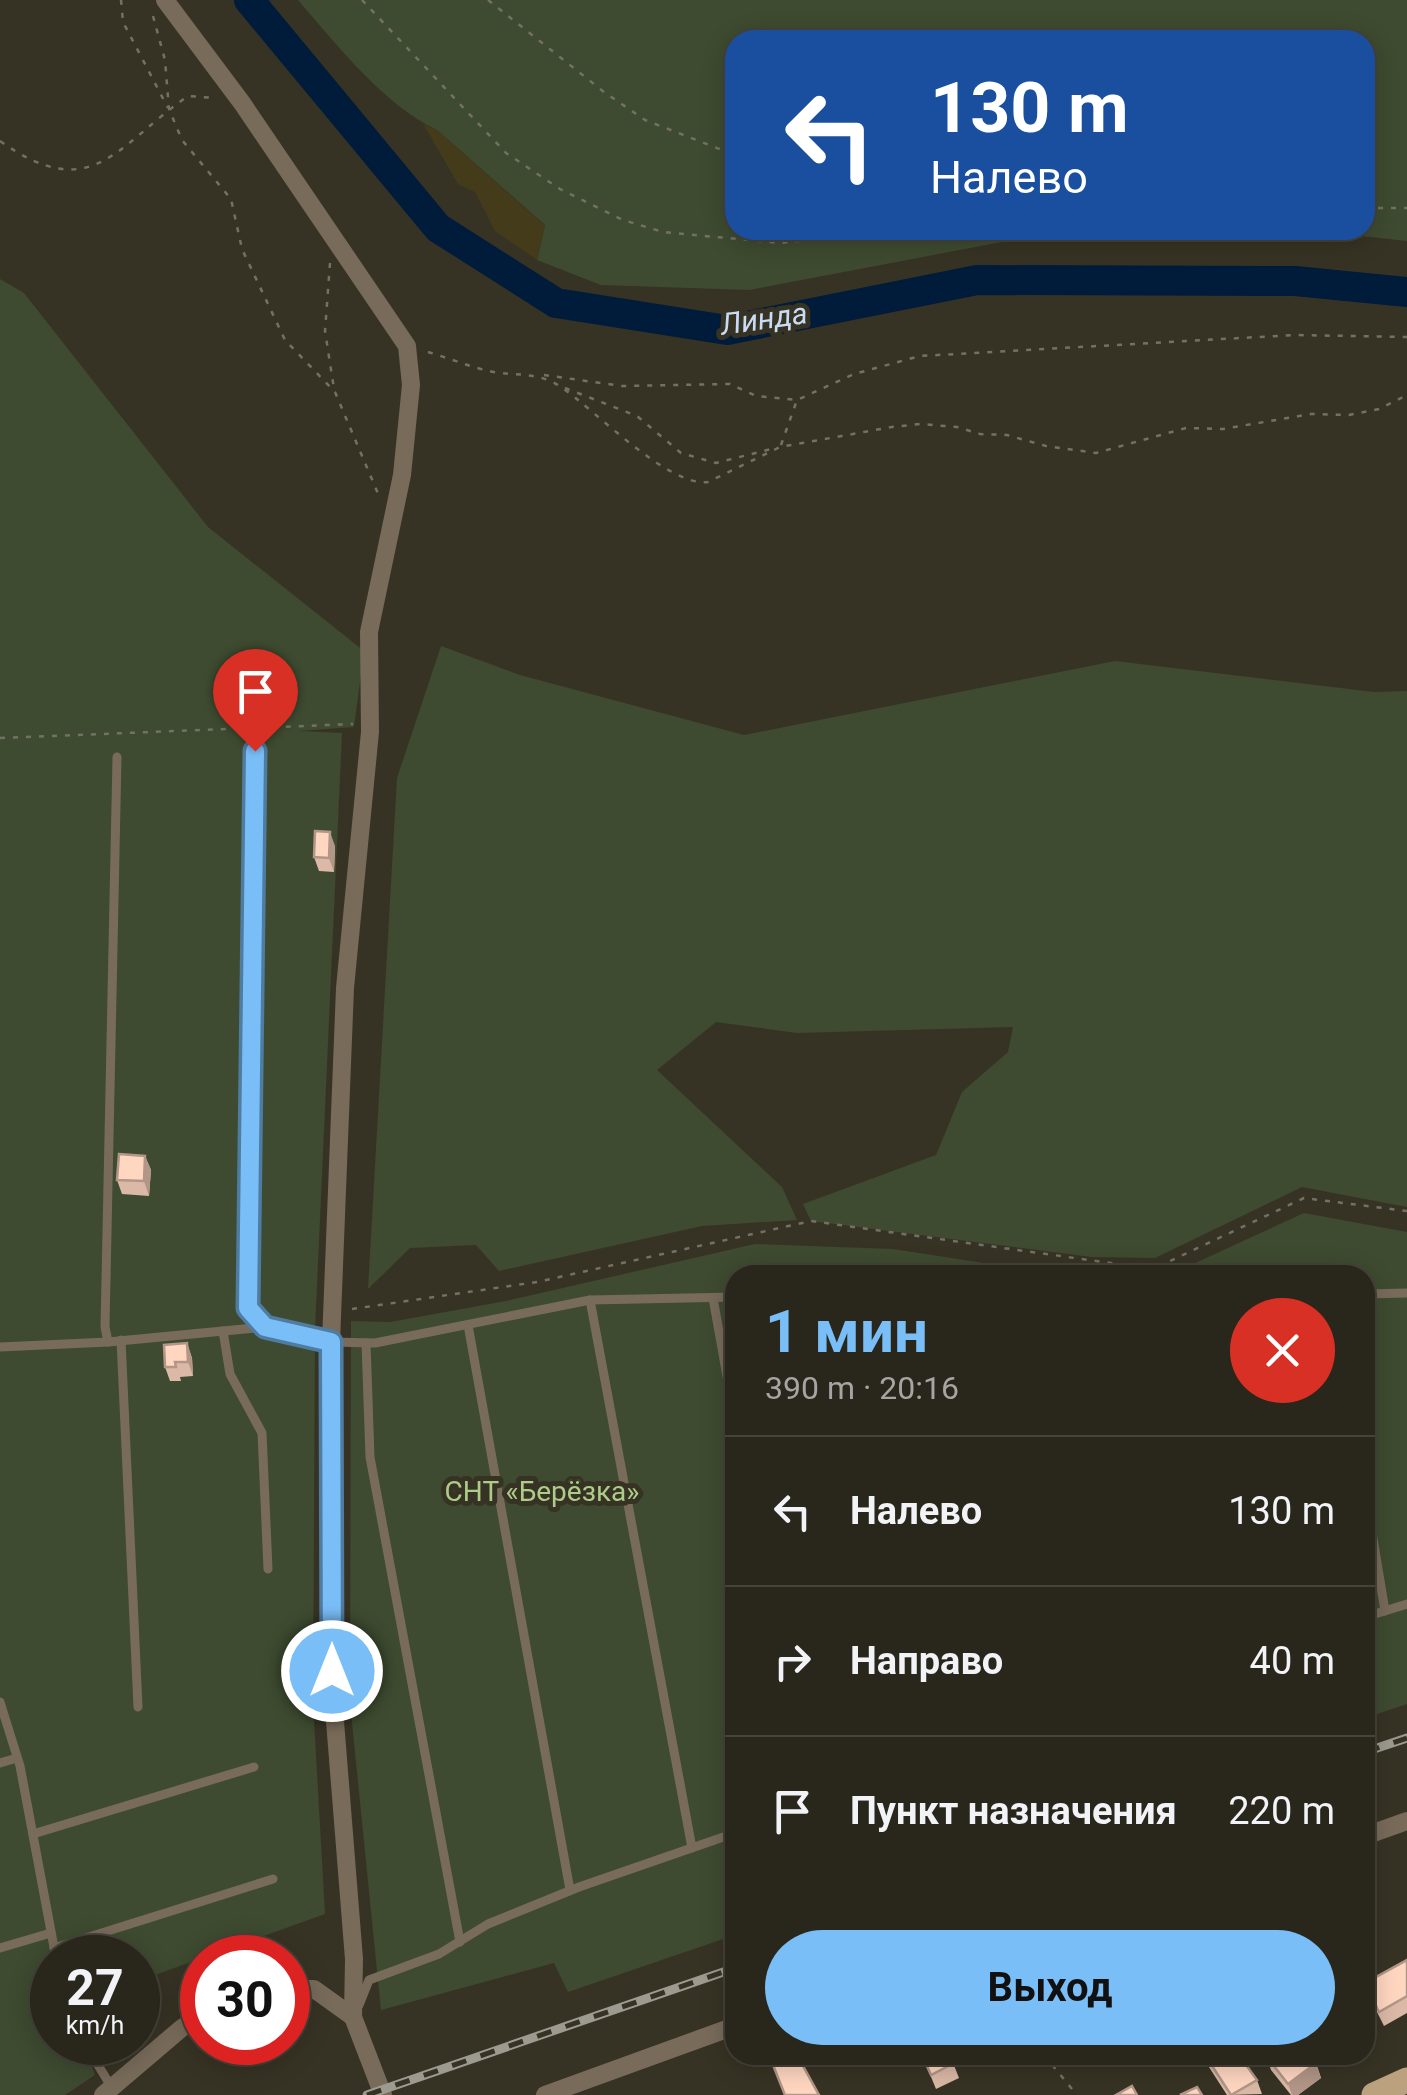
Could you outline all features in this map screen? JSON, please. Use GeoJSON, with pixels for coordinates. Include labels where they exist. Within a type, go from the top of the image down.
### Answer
{"type":"FeatureCollection","features":[{"type":"Feature","properties":{"kind":"main road"},"geometry":{"type":"LineString","coordinates":[[1374,2095],[1407,2080]]}},
{"type":"Feature","properties":{"kind":"street"},"geometry":{"type":"LineString","coordinates":[[166,0],[242,103],[407,346],[412,385],[402,475],[369,632],[370,724],[345,988],[331,1342],[332,1671],[354,1960],[353,2017],[384,2095]]}},
{"type":"Feature","properties":{"kind":"street"},"geometry":{"type":"LineString","coordinates":[[1375,1832],[1407,1821]]}},
{"type":"Feature","properties":{"kind":"street"},"geometry":{"type":"LineString","coordinates":[[310,1989],[353,2017]]}},
{"type":"Feature","properties":{"kind":"street"},"geometry":{"type":"LineString","coordinates":[[108,2092],[180,2030]]}},
{"type":"Feature","properties":{"kind":"street"},"geometry":{"type":"LineString","coordinates":[[545,2095],[725,2030]]}},
{"type":"Feature","properties":{"kind":"lane"},"geometry":{"type":"LineString","coordinates":[[255,751],[248,1308],[265,1327]]}},
{"type":"Feature","properties":{"kind":"lane"},"geometry":{"type":"LineString","coordinates":[[108,1342],[105,1326],[117,757]]}},
{"type":"Feature","properties":{"kind":"lane"},"geometry":{"type":"LineString","coordinates":[[1375,1294],[1407,1293]]}},
{"type":"Feature","properties":{"kind":"lane"},"geometry":{"type":"LineString","coordinates":[[0,1347],[108,1342],[265,1327],[331,1342],[366,1343],[590,1300],[725,1297]]}},
{"type":"Feature","properties":{"kind":"lane"},"geometry":{"type":"LineString","coordinates":[[713,1298],[725,1365]]}},
{"type":"Feature","properties":{"kind":"lane"},"geometry":{"type":"LineString","coordinates":[[590,1300],[692,1848]]}},
{"type":"Feature","properties":{"kind":"lane"},"geometry":{"type":"LineString","coordinates":[[468,1325],[570,1890]]}},
{"type":"Feature","properties":{"kind":"lane"},"geometry":{"type":"LineString","coordinates":[[223,1331],[230,1374],[262,1433],[268,1569]]}},
{"type":"Feature","properties":{"kind":"lane"},"geometry":{"type":"LineString","coordinates":[[120,1340],[138,1707]]}},
{"type":"Feature","properties":{"kind":"lane"},"geometry":{"type":"LineString","coordinates":[[366,1343],[370,1456],[460,1942]]}},
{"type":"Feature","properties":{"kind":"lane"},"geometry":{"type":"LineString","coordinates":[[1375,1550],[1385,1611]]}},
{"type":"Feature","properties":{"kind":"lane"},"geometry":{"type":"LineString","coordinates":[[1375,1614],[1407,1604]]}},
{"type":"Feature","properties":{"kind":"lane"},"geometry":{"type":"LineString","coordinates":[[0,1702],[17,1758],[51,1933],[0,1948]]}},
{"type":"Feature","properties":{"kind":"lane"},"geometry":{"type":"LineString","coordinates":[[0,1762],[17,1758]]}},
{"type":"Feature","properties":{"kind":"lane"},"geometry":{"type":"LineString","coordinates":[[32,1834],[254,1767]]}},
{"type":"Feature","properties":{"kind":"lane"},"geometry":{"type":"LineString","coordinates":[[353,2017],[370,1980],[440,1954],[488,1924],[570,1890],[725,1836]]}},
{"type":"Feature","properties":{"kind":"lane"},"geometry":{"type":"LineString","coordinates":[[108,1935],[274,1879]]}},
{"type":"Feature","properties":{"kind":"lane"},"geometry":{"type":"LineString","coordinates":[[95,2065],[108,2092]]}},
{"type":"Feature","properties":{"kind":"path"},"geometry":{"type":"LineString","coordinates":[[120,0],[124,22],[182,140],[231,199],[242,249],[285,340],[335,392]]}},
{"type":"Feature","properties":{"kind":"path"},"geometry":{"type":"LineString","coordinates":[[362,0],[506,153],[560,189],[622,220],[663,232],[725,237]]}},
{"type":"Feature","properties":{"kind":"path"},"geometry":{"type":"LineString","coordinates":[[488,0],[645,120],[725,151]]}},
{"type":"Feature","properties":{"kind":"path"},"geometry":{"type":"LineString","coordinates":[[153,15],[165,60],[169,109]]}},
{"type":"Feature","properties":{"kind":"path"},"geometry":{"type":"LineString","coordinates":[[1,142],[38,164],[76,172],[102,162],[126,146],[188,96],[242,103]]}},
{"type":"Feature","properties":{"kind":"path"},"geometry":{"type":"LineString","coordinates":[[1375,208],[1407,208]]}},
{"type":"Feature","properties":{"kind":"path"},"geometry":{"type":"LineString","coordinates":[[331,237],[325,332],[335,392],[359,456],[391,521]]}},
{"type":"Feature","properties":{"kind":"path"},"geometry":{"type":"LineString","coordinates":[[757,240],[800,240]]}},
{"type":"Feature","properties":{"kind":"path"},"geometry":{"type":"LineString","coordinates":[[407,346],[495,372],[523,372],[622,386],[730,384],[756,396],[797,400],[854,374],[920,356],[1255,337],[1407,337]]}},
{"type":"Feature","properties":{"kind":"path"},"geometry":{"type":"LineString","coordinates":[[523,372],[624,409],[681,453],[716,463],[851,432],[920,424],[1008,435],[1096,454],[1186,428],[1223,429],[1311,414],[1349,415],[1379,409],[1407,394]]}},
{"type":"Feature","properties":{"kind":"path"},"geometry":{"type":"LineString","coordinates":[[560,386],[652,460],[696,483],[708,482],[780,447],[797,400]]}},
{"type":"Feature","properties":{"kind":"path"},"geometry":{"type":"LineString","coordinates":[[0,738],[370,724]]}},
{"type":"Feature","properties":{"kind":"path"},"geometry":{"type":"LineString","coordinates":[[1162,1265],[1304,1198],[1407,1212]]}},
{"type":"Feature","properties":{"kind":"path"},"geometry":{"type":"LineString","coordinates":[[332,1312],[537,1282],[811,1221],[1124,1265]]}},
{"type":"Feature","properties":{"kind":"path"},"geometry":{"type":"LineString","coordinates":[[1052,2065],[1077,2095]]}},
{"type":"Feature","properties":{"kind":"green space"},"geometry":{"type":"Polygon","coordinates":[[[298,0],[1407,0],[1407,241],[1375,237],[1375,30],[725,30],[725,240],[1012,240],[749,290],[601,285],[537,260],[545,225],[437,130],[380,90],[298,0]]]}},
{"type":"Feature","properties":{"kind":"green space"},"geometry":{"type":"Polygon","coordinates":[[[0,279],[24,293],[208,527],[364,651],[354,727],[299,731],[342,733],[315,1329],[313,1703],[325,1914],[266,1935],[180,1935],[180,1966],[160,1973],[160,1935],[30,1935],[30,2065],[91,2065],[95,2075],[65,2095],[0,2095],[0,279]]]}},
{"type":"Feature","properties":{"kind":"green space"},"geometry":{"type":"Polygon","coordinates":[[[441,646],[520,675],[744,735],[1115,661],[1374,692],[1407,691],[1407,1207],[1302,1187],[1155,1258],[1091,1257],[811,1221],[803,1204],[936,1155],[962,1092],[1008,1052],[1013,1027],[797,1033],[716,1022],[657,1070],[782,1187],[797,1220],[702,1226],[499,1271],[476,1245],[410,1248],[368,1289],[397,778],[441,646]]]}},
{"type":"Feature","properties":{"kind":"green space"},"geometry":{"type":"Polygon","coordinates":[[[1304,1213],[1407,1232],[1407,1704],[1375,1715],[1375,1265],[1191,1265],[1304,1213]]]}},
{"type":"Feature","properties":{"kind":"green space","name":"СНТ «Берёзка»"},"geometry":{"type":"Polygon","coordinates":[[[755,1244],[893,1249],[996,1265],[725,1265],[725,1938],[568,1992],[554,1963],[381,2010],[350,1703],[351,1321],[390,1322],[506,1301],[755,1244]]]}},
{"type":"Feature","properties":{"kind":"sand"},"geometry":{"type":"Polygon","coordinates":[[[423,124],[437,130],[545,226],[537,260],[495,231],[475,192],[458,184],[423,124]]]}},
{"type":"Feature","properties":{"kind":"building"},"geometry":{"type":"Polygon","coordinates":[[[315,831],[330,832],[329,858],[314,857],[315,831]]]}},
{"type":"Feature","properties":{"kind":"building"},"geometry":{"type":"Polygon","coordinates":[[[119,1154],[145,1156],[144,1181],[117,1180],[119,1154]]]}},
{"type":"Feature","properties":{"kind":"building"},"geometry":{"type":"Polygon","coordinates":[[[187,1343],[188,1362],[165,1367],[164,1345],[187,1343]]]}},
{"type":"Feature","properties":{"kind":"building"},"geometry":{"type":"Polygon","coordinates":[[[1407,1960],[1407,1996],[1379,2012],[1375,2004],[1375,1978],[1407,1960]]]}},
{"type":"Feature","properties":{"kind":"building"},"geometry":{"type":"Polygon","coordinates":[[[773,2065],[802,2065],[819,2095],[785,2095],[773,2065]]]}},
{"type":"Feature","properties":{"kind":"building"},"geometry":{"type":"Polygon","coordinates":[[[926,2065],[950,2065],[931,2075],[926,2065]]]}},
{"type":"Feature","properties":{"kind":"building"},"geometry":{"type":"Polygon","coordinates":[[[1212,2065],[1246,2065],[1257,2080],[1231,2095],[1212,2065]]]}},
{"type":"Feature","properties":{"kind":"building"},"geometry":{"type":"Polygon","coordinates":[[[1273,2065],[1313,2065],[1288,2084],[1273,2065]]]}},
{"type":"Feature","properties":{"kind":"building"},"geometry":{"type":"Polygon","coordinates":[[[1132,2086],[1137,2095],[1116,2095],[1132,2086]]]}},
{"type":"Feature","properties":{"kind":"building"},"geometry":{"type":"Polygon","coordinates":[[[1197,2087],[1202,2095],[1180,2095],[1197,2087]]]}},
{"type":"Feature","properties":{"kind":"waterway","name":"Линда"},"geometry":{"type":"LineString","coordinates":[[249,0],[438,228],[556,303],[727,330],[977,280],[1295,281],[1407,292]]}},
{"type":"Feature","properties":{"kind":"railway"},"geometry":{"type":"LineString","coordinates":[[1375,1749],[1407,1738]]}},
{"type":"Feature","properties":{"kind":"railway"},"geometry":{"type":"LineString","coordinates":[[367,2095],[725,1971]]}},
{"type":"Feature","properties":{"kind":"route"},"geometry":{"type":"LineString","coordinates":[[255,751],[248,1308],[265,1327],[331,1342],[332,1671]]}}]}
